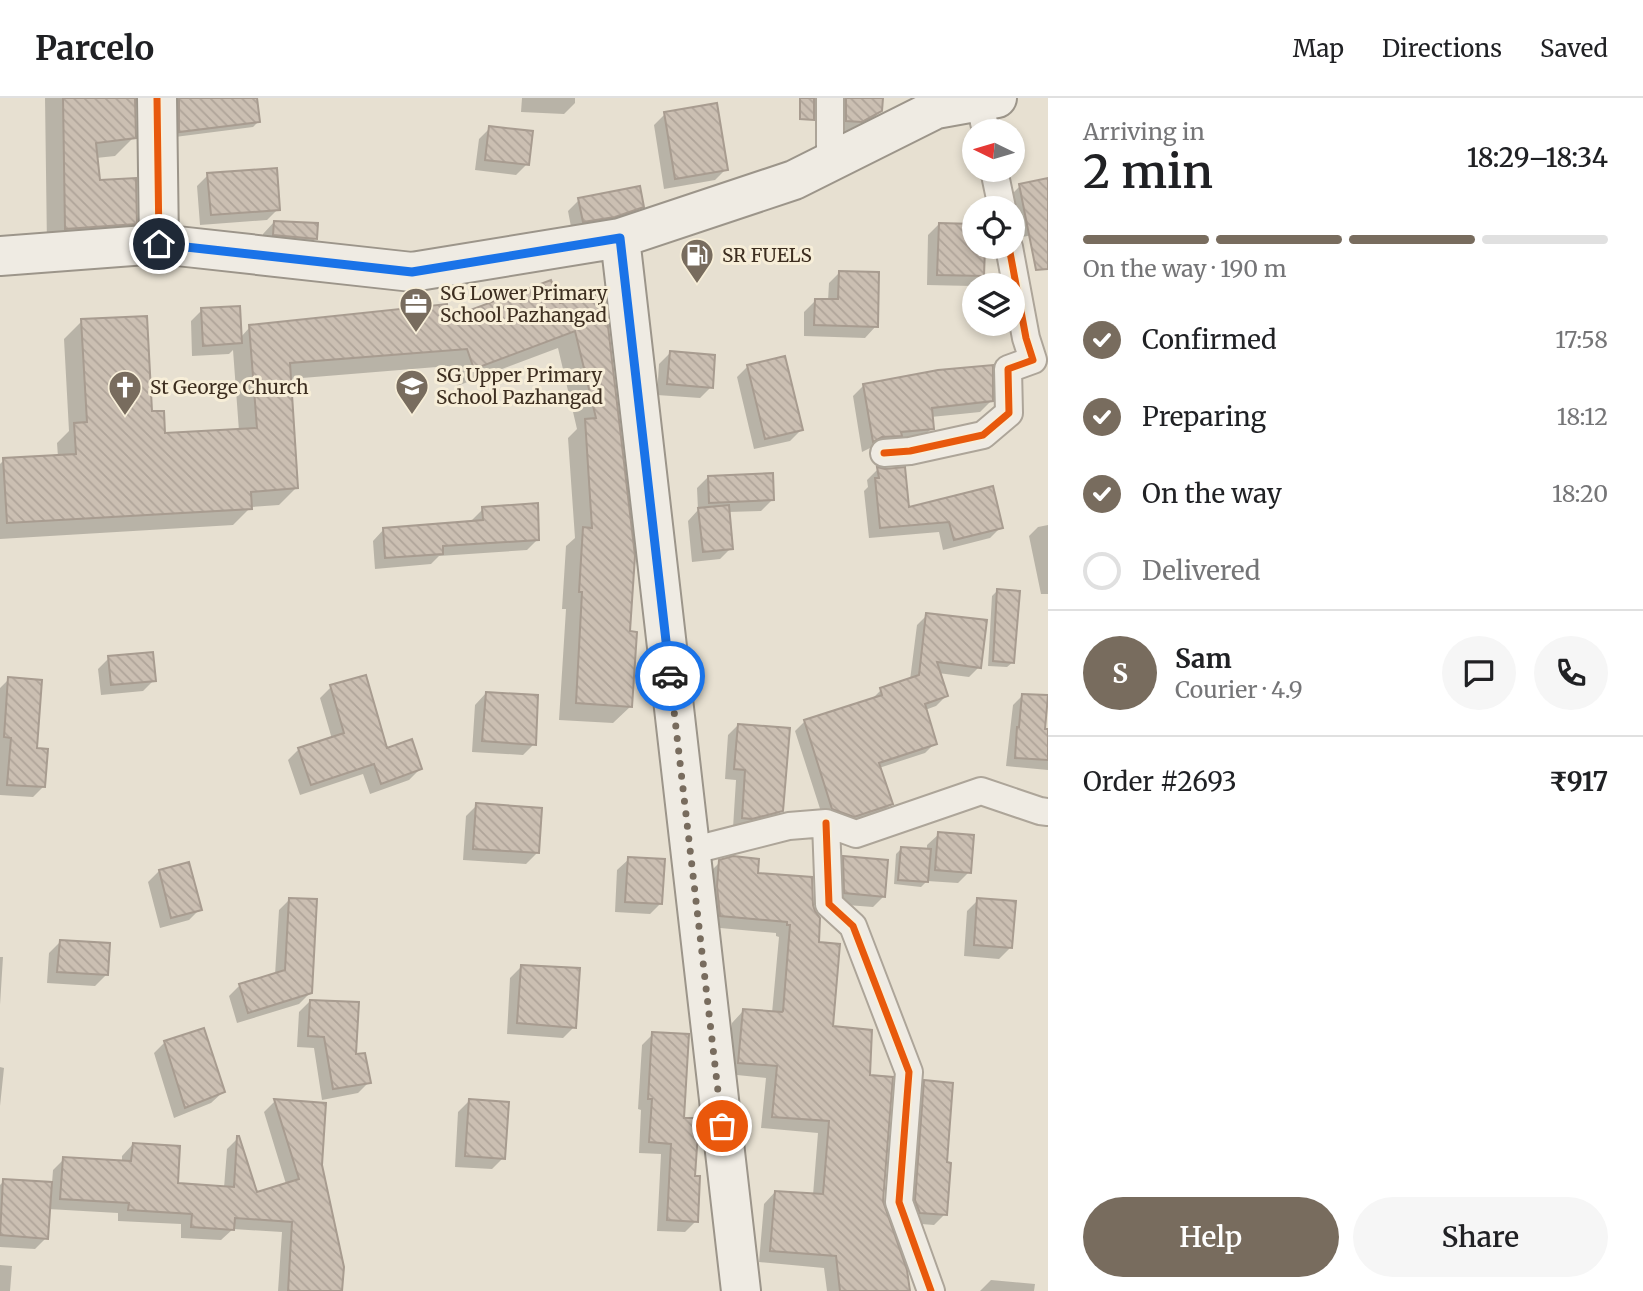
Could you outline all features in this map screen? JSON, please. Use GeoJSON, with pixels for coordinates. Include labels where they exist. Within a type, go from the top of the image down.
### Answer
{"type":"FeatureCollection","features":[{"type":"Feature","properties":{"kind":"main road"},"geometry":{"type":"LineString","coordinates":[[157,98],[159,244]]}},
{"type":"Feature","properties":{"kind":"main road"},"geometry":{"type":"LineString","coordinates":[[0,256],[159,244],[412,272],[620,238],[794,180],[936,109],[987,110]]}},
{"type":"Feature","properties":{"kind":"main road"},"geometry":{"type":"LineString","coordinates":[[620,238],[741,1291]]}},
{"type":"Feature","properties":{"kind":"street"},"geometry":{"type":"LineString","coordinates":[[830,98],[830,162]]}},
{"type":"Feature","properties":{"kind":"street"},"geometry":{"type":"LineString","coordinates":[[884,453],[910,452],[983,435],[1009,413],[1008,369],[1033,360],[1026,338],[1011,259]]}},
{"type":"Feature","properties":{"kind":"street"},"geometry":{"type":"LineString","coordinates":[[690,851],[789,826],[826,823],[856,834],[981,791],[1048,812]]}},
{"type":"Feature","properties":{"kind":"street"},"geometry":{"type":"LineString","coordinates":[[826,823],[829,904],[853,926],[909,1072],[899,1202],[932,1291]]}},
{"type":"Feature","properties":{"kind":"building"},"geometry":{"type":"Polygon","coordinates":[[[63,98],[135,98],[136,138],[96,143],[100,180],[136,178],[137,224],[65,229],[63,98]]]}},
{"type":"Feature","properties":{"kind":"building"},"geometry":{"type":"Polygon","coordinates":[[[179,98],[257,98],[260,122],[179,132],[179,98]]]}},
{"type":"Feature","properties":{"kind":"building"},"geometry":{"type":"Polygon","coordinates":[[[800,98],[814,98],[814,120],[800,119],[800,98]]]}},
{"type":"Feature","properties":{"kind":"building"},"geometry":{"type":"Polygon","coordinates":[[[846,98],[883,98],[882,111],[862,122],[846,121],[846,98]]]}},
{"type":"Feature","properties":{"kind":"building"},"geometry":{"type":"Polygon","coordinates":[[[717,103],[728,170],[675,179],[664,112],[717,103]]]}},
{"type":"Feature","properties":{"kind":"building"},"geometry":{"type":"Polygon","coordinates":[[[489,126],[533,131],[529,165],[485,160],[489,126]]]}},
{"type":"Feature","properties":{"kind":"building"},"geometry":{"type":"Polygon","coordinates":[[[277,168],[280,210],[211,215],[207,173],[277,168]]]}},
{"type":"Feature","properties":{"kind":"building"},"geometry":{"type":"Polygon","coordinates":[[[1048,178],[1048,269],[1036,270],[1025,214],[1025,196],[1021,196],[1019,184],[1048,178]]]}},
{"type":"Feature","properties":{"kind":"building"},"geometry":{"type":"Polygon","coordinates":[[[640,186],[644,207],[615,217],[583,222],[578,198],[640,186]]]}},
{"type":"Feature","properties":{"kind":"building"},"geometry":{"type":"Polygon","coordinates":[[[274,221],[318,223],[317,239],[273,235],[274,221]]]}},
{"type":"Feature","properties":{"kind":"building"},"geometry":{"type":"Polygon","coordinates":[[[939,223],[962,224],[962,259],[985,259],[984,273],[937,275],[939,223]]]}},
{"type":"Feature","properties":{"kind":"building"},"geometry":{"type":"Polygon","coordinates":[[[839,271],[879,272],[878,327],[814,325],[815,299],[838,299],[839,271]]]}},
{"type":"Feature","properties":{"kind":"building"},"geometry":{"type":"Polygon","coordinates":[[[551,280],[560,303],[604,292],[635,556],[630,631],[637,632],[632,707],[576,703],[583,527],[592,528],[585,419],[596,418],[575,331],[474,369],[467,349],[290,363],[298,488],[251,492],[252,509],[7,523],[3,458],[76,454],[74,423],[87,422],[81,319],[147,316],[152,411],[164,411],[165,433],[257,428],[249,325],[447,304],[449,318],[551,280]]]}},
{"type":"Feature","properties":{"kind":"building"},"geometry":{"type":"Polygon","coordinates":[[[240,306],[242,343],[203,346],[201,308],[240,306]]]}},
{"type":"Feature","properties":{"kind":"building"},"geometry":{"type":"Polygon","coordinates":[[[670,351],[715,355],[713,388],[667,384],[670,351]]]}},
{"type":"Feature","properties":{"kind":"building"},"geometry":{"type":"Polygon","coordinates":[[[785,356],[803,430],[765,439],[747,365],[785,356]]]}},
{"type":"Feature","properties":{"kind":"building"},"geometry":{"type":"Polygon","coordinates":[[[993,365],[993,401],[932,408],[934,429],[901,432],[902,436],[882,437],[873,442],[863,384],[938,370],[993,365]]]}},
{"type":"Feature","properties":{"kind":"building"},"geometry":{"type":"Polygon","coordinates":[[[877,467],[905,467],[909,507],[993,486],[1003,528],[954,540],[949,522],[880,528],[875,478],[879,478],[877,467]]]}},
{"type":"Feature","properties":{"kind":"building"},"geometry":{"type":"Polygon","coordinates":[[[773,473],[774,500],[709,503],[708,476],[773,473]]]}},
{"type":"Feature","properties":{"kind":"building"},"geometry":{"type":"Polygon","coordinates":[[[538,503],[539,540],[443,546],[443,554],[385,558],[383,528],[483,520],[482,507],[538,503]]]}},
{"type":"Feature","properties":{"kind":"building"},"geometry":{"type":"Polygon","coordinates":[[[729,505],[733,549],[703,552],[698,508],[729,505]]]}},
{"type":"Feature","properties":{"kind":"building"},"geometry":{"type":"Polygon","coordinates":[[[997,589],[1020,591],[1014,663],[993,661],[997,589]]]}},
{"type":"Feature","properties":{"kind":"building"},"geometry":{"type":"Polygon","coordinates":[[[926,613],[987,620],[981,668],[937,662],[948,696],[925,704],[937,744],[879,763],[893,804],[854,817],[832,809],[804,720],[882,695],[880,688],[919,675],[926,613]]]}},
{"type":"Feature","properties":{"kind":"building"},"geometry":{"type":"Polygon","coordinates":[[[153,652],[156,681],[111,685],[108,656],[153,652]]]}},
{"type":"Feature","properties":{"kind":"building"},"geometry":{"type":"Polygon","coordinates":[[[366,675],[387,748],[412,739],[422,769],[381,784],[374,764],[311,785],[298,748],[344,733],[330,685],[366,675]]]}},
{"type":"Feature","properties":{"kind":"building"},"geometry":{"type":"Polygon","coordinates":[[[8,677],[42,680],[37,748],[48,749],[45,787],[7,785],[11,738],[4,737],[8,677]]]}},
{"type":"Feature","properties":{"kind":"building"},"geometry":{"type":"Polygon","coordinates":[[[486,692],[538,695],[536,745],[482,741],[486,692]]]}},
{"type":"Feature","properties":{"kind":"building"},"geometry":{"type":"Polygon","coordinates":[[[1022,694],[1048,695],[1045,729],[1048,729],[1048,760],[1015,758],[1022,694]]]}},
{"type":"Feature","properties":{"kind":"building"},"geometry":{"type":"Polygon","coordinates":[[[738,724],[790,728],[783,811],[752,819],[742,818],[745,770],[734,769],[738,724]]]}},
{"type":"Feature","properties":{"kind":"building"},"geometry":{"type":"Polygon","coordinates":[[[476,803],[542,808],[539,853],[473,849],[476,803]]]}},
{"type":"Feature","properties":{"kind":"building"},"geometry":{"type":"Polygon","coordinates":[[[938,832],[974,835],[971,873],[935,870],[938,832]]]}},
{"type":"Feature","properties":{"kind":"building"},"geometry":{"type":"Polygon","coordinates":[[[901,847],[931,849],[928,882],[898,880],[901,847]]]}},
{"type":"Feature","properties":{"kind":"building"},"geometry":{"type":"Polygon","coordinates":[[[733,856],[759,859],[758,873],[812,877],[813,905],[820,918],[819,942],[840,944],[833,1026],[872,1030],[870,1075],[893,1077],[883,1201],[907,1270],[910,1291],[840,1291],[836,1256],[770,1251],[775,1191],[823,1194],[829,1121],[772,1117],[777,1066],[738,1063],[743,1009],[783,1011],[790,925],[787,925],[787,922],[720,916],[717,886],[719,860],[733,856]]]}},
{"type":"Feature","properties":{"kind":"building"},"geometry":{"type":"Polygon","coordinates":[[[843,856],[888,860],[885,897],[844,893],[843,856]]]}},
{"type":"Feature","properties":{"kind":"building"},"geometry":{"type":"Polygon","coordinates":[[[628,857],[665,859],[662,904],[625,902],[628,857]]]}},
{"type":"Feature","properties":{"kind":"building"},"geometry":{"type":"Polygon","coordinates":[[[189,862],[202,910],[171,918],[159,870],[189,862]]]}},
{"type":"Feature","properties":{"kind":"building"},"geometry":{"type":"Polygon","coordinates":[[[289,898],[317,899],[312,993],[248,1013],[239,984],[285,970],[289,898]]]}},
{"type":"Feature","properties":{"kind":"building"},"geometry":{"type":"Polygon","coordinates":[[[977,898],[1016,901],[1012,948],[974,945],[977,898]]]}},
{"type":"Feature","properties":{"kind":"building"},"geometry":{"type":"Polygon","coordinates":[[[60,940],[110,943],[108,975],[57,972],[60,940]]]}},
{"type":"Feature","properties":{"kind":"building"},"geometry":{"type":"Polygon","coordinates":[[[521,965],[580,968],[576,1028],[517,1023],[521,965]]]}},
{"type":"Feature","properties":{"kind":"building"},"geometry":{"type":"Polygon","coordinates":[[[310,1000],[359,1002],[356,1054],[365,1053],[371,1083],[333,1089],[324,1037],[308,1036],[310,1000]]]}},
{"type":"Feature","properties":{"kind":"building"},"geometry":{"type":"Polygon","coordinates":[[[204,1028],[225,1092],[185,1108],[164,1041],[204,1028]]]}},
{"type":"Feature","properties":{"kind":"building"},"geometry":{"type":"Polygon","coordinates":[[[652,1032],[689,1034],[684,1118],[699,1118],[695,1176],[700,1176],[698,1222],[667,1220],[671,1144],[649,1142],[652,1099],[648,1099],[652,1032]]]}},
{"type":"Feature","properties":{"kind":"building"},"geometry":{"type":"Polygon","coordinates":[[[924,1080],[953,1083],[947,1162],[951,1163],[947,1215],[920,1213],[915,1200],[924,1080]]]}},
{"type":"Feature","properties":{"kind":"building"},"geometry":{"type":"Polygon","coordinates":[[[274,1099],[326,1103],[322,1165],[344,1267],[342,1291],[288,1291],[292,1222],[235,1218],[234,1230],[191,1227],[192,1214],[128,1210],[129,1203],[60,1199],[63,1157],[131,1161],[133,1143],[180,1146],[178,1183],[234,1187],[237,1136],[257,1192],[299,1179],[274,1099]]]}},
{"type":"Feature","properties":{"kind":"building"},"geometry":{"type":"Polygon","coordinates":[[[469,1099],[509,1102],[505,1159],[465,1156],[469,1099]]]}},
{"type":"Feature","properties":{"kind":"building"},"geometry":{"type":"Polygon","coordinates":[[[3,1179],[52,1182],[48,1239],[0,1235],[3,1179]]]}},
{"type":"Feature","properties":{"kind":"cycle path"},"geometry":{"type":"LineString","coordinates":[[157,98],[159,244]]}},
{"type":"Feature","properties":{"kind":"cycle path"},"geometry":{"type":"LineString","coordinates":[[884,453],[910,451],[983,435],[1009,413],[1008,369],[1033,360],[1026,338],[1011,259]]}},
{"type":"Feature","properties":{"kind":"cycle path"},"geometry":{"type":"LineString","coordinates":[[826,823],[829,904],[853,926],[909,1072],[899,1202],[931,1291]]}},
{"type":"Feature","properties":{"kind":"way so far"},"geometry":{"type":"LineString","coordinates":[[670,676],[722,1126]]}},
{"type":"Feature","properties":{"kind":"place","name":"SR FUELS"},"geometry":{"type":"Point","coordinates":[697,285]}},
{"type":"Feature","properties":{"kind":"place","name":"SG Lower Primary School Pazhangad"},"geometry":{"type":"Point","coordinates":[416,334]}},
{"type":"Feature","properties":{"kind":"place","name":"SG Upper Primary School Pazhangad"},"geometry":{"type":"Point","coordinates":[412,416]}},
{"type":"Feature","properties":{"kind":"place","name":"St George Church"},"geometry":{"type":"Point","coordinates":[125,417]}},
{"type":"Feature","properties":{"kind":"route"},"geometry":{"type":"LineString","coordinates":[[159,244],[412,272],[620,238],[670,676]]}}]}
